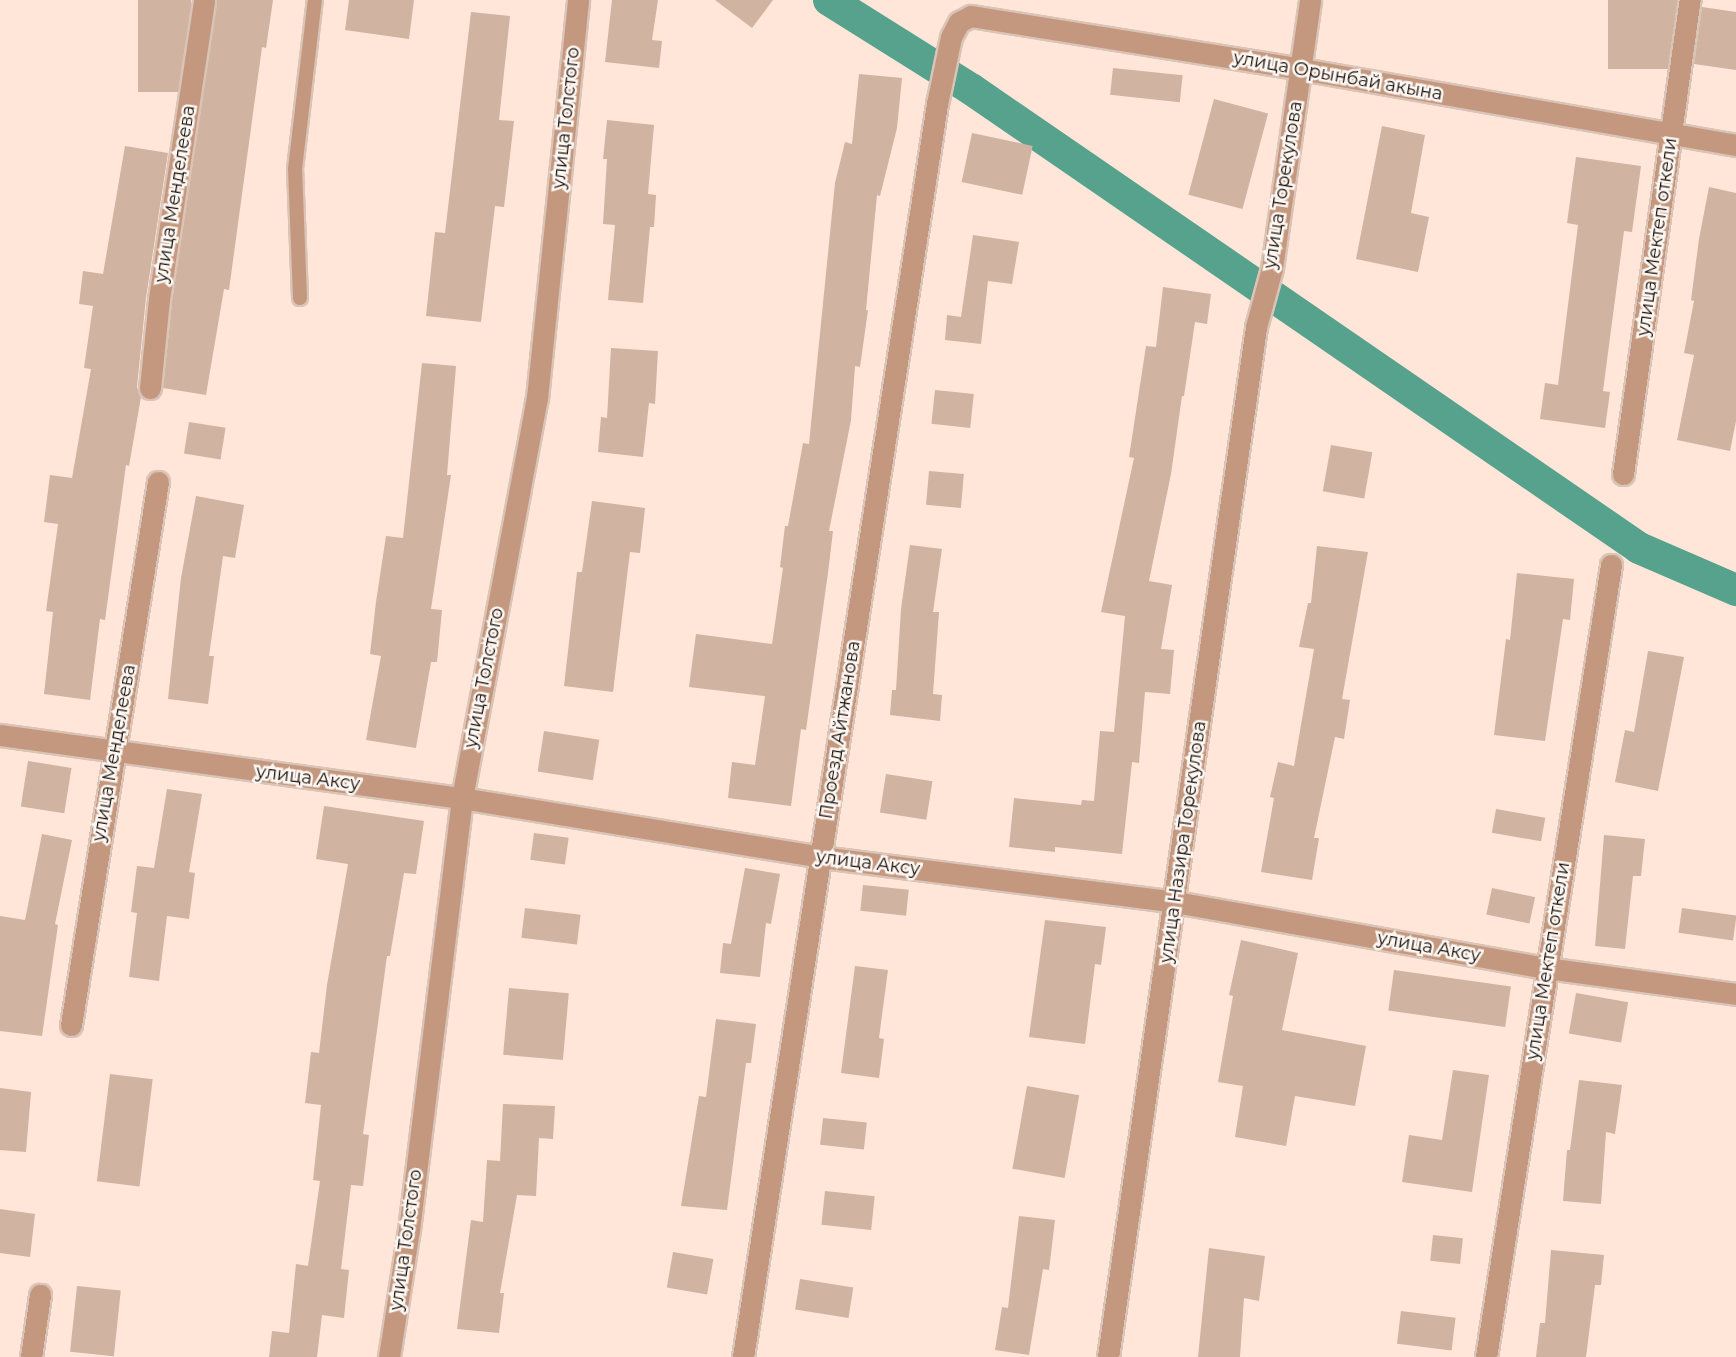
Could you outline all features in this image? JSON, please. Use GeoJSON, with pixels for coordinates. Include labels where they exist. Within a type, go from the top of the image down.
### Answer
{"type":"FeatureCollection","features":[{"type":"Feature","properties":{"kind":"street","name":"улица Менделеева"},"geometry":{"type":"LineString","coordinates":[[150,388],[159,299],[204,0]]}},
{"type":"Feature","properties":{"kind":"street","name":"улица Толстого"},"geometry":{"type":"LineString","coordinates":[[389,1357],[409,1230],[462,799],[537,398],[578,0]]}},
{"type":"Feature","properties":{"kind":"street","name":"улица Торекулова"},"geometry":{"type":"LineString","coordinates":[[1256,327],[1272,268],[1310,0]]}},
{"type":"Feature","properties":{"kind":"street","name":"улица Мектеп откели"},"geometry":{"type":"LineString","coordinates":[[1623,474],[1690,0]]}},
{"type":"Feature","properties":{"kind":"street","name":"улица Орынбай акына"},"geometry":{"type":"LineString","coordinates":[[951,37],[959,22],[971,16],[1301,68],[1736,145]]}},
{"type":"Feature","properties":{"kind":"street","name":"Проезд Айтжанова"},"geometry":{"type":"LineString","coordinates":[[743,1357],[937,104],[951,37]]}},
{"type":"Feature","properties":{"kind":"street","name":"улица Назира Торекулова"},"geometry":{"type":"LineString","coordinates":[[1108,1357],[1256,327]]}},
{"type":"Feature","properties":{"kind":"street","name":"улица Менделеева"},"geometry":{"type":"LineString","coordinates":[[71,1025],[113,753],[141,602],[158,482]]}},
{"type":"Feature","properties":{"kind":"street","name":"улица Мектеп откели"},"geometry":{"type":"LineString","coordinates":[[1486,1357],[1611,565]]}},
{"type":"Feature","properties":{"kind":"street","name":"улица Аксу"},"geometry":{"type":"LineString","coordinates":[[0,735],[113,753],[462,799],[821,857],[1175,902],[1548,968],[1736,994]]}},
{"type":"Feature","properties":{"kind":"street"},"geometry":{"type":"LineString","coordinates":[[31,1357],[40,1295]]}},
{"type":"Feature","properties":{"kind":"lane"},"geometry":{"type":"LineString","coordinates":[[300,298],[295,169],[315,0]]}},
{"type":"Feature","properties":{"kind":"building"},"geometry":{"type":"Polygon","coordinates":[[[138,0],[191,0],[191,92],[138,92],[138,0]]]}},
{"type":"Feature","properties":{"kind":"building"},"geometry":{"type":"Polygon","coordinates":[[[217,0],[273,0],[266,48],[262,47],[229,290],[224,289],[206,395],[163,388],[172,301],[217,0]]]}},
{"type":"Feature","properties":{"kind":"building"},"geometry":{"type":"Polygon","coordinates":[[[349,0],[414,0],[409,39],[345,30],[349,0]]]}},
{"type":"Feature","properties":{"kind":"building"},"geometry":{"type":"Polygon","coordinates":[[[612,0],[658,0],[652,40],[662,41],[659,68],[605,62],[612,0]]]}},
{"type":"Feature","properties":{"kind":"building"},"geometry":{"type":"Polygon","coordinates":[[[715,0],[773,0],[752,28],[715,0]]]}},
{"type":"Feature","properties":{"kind":"building"},"geometry":{"type":"Polygon","coordinates":[[[1608,0],[1677,0],[1677,69],[1608,69],[1608,0]]]}},
{"type":"Feature","properties":{"kind":"building"},"geometry":{"type":"Polygon","coordinates":[[[1702,7],[1736,12],[1736,70],[1694,64],[1702,7]]]}},
{"type":"Feature","properties":{"kind":"building"},"geometry":{"type":"Polygon","coordinates":[[[471,12],[510,16],[499,120],[514,121],[504,207],[495,206],[481,322],[426,316],[435,232],[445,233],[471,12]]]}},
{"type":"Feature","properties":{"kind":"building"},"geometry":{"type":"Polygon","coordinates":[[[1113,68],[1183,75],[1180,102],[1110,95],[1113,68]]]}},
{"type":"Feature","properties":{"kind":"building"},"geometry":{"type":"Polygon","coordinates":[[[859,74],[902,78],[897,128],[880,196],[877,195],[868,310],[860,367],[855,366],[851,420],[829,531],[833,531],[806,730],[801,729],[791,806],[728,798],[732,762],[755,765],[765,696],[689,687],[696,634],[772,644],[783,568],[780,567],[785,526],[788,526],[803,443],[809,444],[835,183],[845,142],[852,144],[859,74]]]}},
{"type":"Feature","properties":{"kind":"building"},"geometry":{"type":"Polygon","coordinates":[[[1214,99],[1268,113],[1242,209],[1188,195],[1214,99]]]}},
{"type":"Feature","properties":{"kind":"building"},"geometry":{"type":"Polygon","coordinates":[[[607,120],[654,125],[648,194],[656,195],[654,227],[650,227],[643,303],[608,300],[615,225],[603,224],[607,159],[603,159],[607,120]]]}},
{"type":"Feature","properties":{"kind":"building"},"geometry":{"type":"Polygon","coordinates":[[[1382,126],[1425,135],[1411,213],[1429,217],[1418,272],[1356,259],[1382,126]]]}},
{"type":"Feature","properties":{"kind":"building"},"geometry":{"type":"Polygon","coordinates":[[[972,133],[1033,146],[1022,195],[962,182],[972,133]]]}},
{"type":"Feature","properties":{"kind":"building"},"geometry":{"type":"Polygon","coordinates":[[[125,146],[168,153],[146,298],[137,387],[141,397],[129,466],[126,465],[105,620],[100,619],[90,700],[44,694],[53,612],[46,611],[58,524],[44,522],[50,475],[72,478],[91,369],[84,368],[93,306],[79,304],[83,271],[103,274],[125,146]]]}},
{"type":"Feature","properties":{"kind":"building"},"geometry":{"type":"Polygon","coordinates":[[[1576,157],[1641,166],[1632,232],[1624,231],[1603,391],[1610,392],[1605,428],[1540,419],[1545,383],[1558,385],[1578,225],[1567,223],[1576,157]]]}},
{"type":"Feature","properties":{"kind":"building"},"geometry":{"type":"Polygon","coordinates":[[[1709,187],[1736,193],[1736,421],[1730,451],[1677,440],[1694,355],[1684,353],[1694,301],[1691,300],[1699,239],[1709,187]]]}},
{"type":"Feature","properties":{"kind":"building"},"geometry":{"type":"Polygon","coordinates":[[[973,235],[1019,242],[1012,284],[988,281],[981,344],[945,340],[947,315],[961,317],[973,235]]]}},
{"type":"Feature","properties":{"kind":"building"},"geometry":{"type":"Polygon","coordinates":[[[1163,287],[1211,294],[1207,324],[1195,322],[1171,474],[1149,581],[1172,585],[1161,649],[1174,650],[1170,694],[1145,692],[1139,763],[1132,762],[1122,854],[1055,847],[1055,852],[1009,847],[1014,798],[1081,805],[1082,800],[1094,801],[1100,731],[1114,732],[1125,616],[1101,612],[1134,458],[1129,457],[1146,346],[1156,347],[1163,287]]]}},
{"type":"Feature","properties":{"kind":"building"},"geometry":{"type":"Polygon","coordinates":[[[611,348],[658,351],[655,404],[649,403],[643,457],[598,452],[601,417],[607,418],[611,348]]]}},
{"type":"Feature","properties":{"kind":"building"},"geometry":{"type":"Polygon","coordinates":[[[422,363],[456,366],[447,475],[451,475],[431,609],[442,610],[437,662],[431,662],[416,748],[366,740],[381,656],[370,654],[376,602],[386,536],[403,538],[422,363]]]}},
{"type":"Feature","properties":{"kind":"building"},"geometry":{"type":"Polygon","coordinates":[[[935,390],[974,394],[970,428],[931,424],[935,390]]]}},
{"type":"Feature","properties":{"kind":"building"},"geometry":{"type":"Polygon","coordinates":[[[189,422],[226,428],[221,459],[184,454],[189,422]]]}},
{"type":"Feature","properties":{"kind":"building"},"geometry":{"type":"Polygon","coordinates":[[[1331,445],[1372,452],[1364,499],[1323,491],[1331,445]]]}},
{"type":"Feature","properties":{"kind":"building"},"geometry":{"type":"Polygon","coordinates":[[[929,471],[964,474],[961,508],[926,505],[929,471]]]}},
{"type":"Feature","properties":{"kind":"building"},"geometry":{"type":"Polygon","coordinates":[[[196,496],[244,505],[235,558],[223,556],[209,656],[214,656],[208,704],[168,699],[181,578],[196,496]]]}},
{"type":"Feature","properties":{"kind":"building"},"geometry":{"type":"Polygon","coordinates":[[[592,501],[645,508],[640,553],[630,552],[613,692],[564,686],[577,572],[582,572],[592,501]]]}},
{"type":"Feature","properties":{"kind":"building"},"geometry":{"type":"Polygon","coordinates":[[[910,545],[942,549],[933,612],[939,612],[933,694],[942,695],[940,721],[890,715],[892,690],[896,690],[901,609],[910,545]]]}},
{"type":"Feature","properties":{"kind":"building"},"geometry":{"type":"Polygon","coordinates":[[[1317,546],[1368,552],[1342,699],[1350,700],[1344,739],[1335,737],[1314,838],[1319,838],[1312,880],[1261,872],[1274,798],[1270,797],[1278,762],[1294,766],[1314,649],[1299,647],[1308,603],[1311,603],[1317,546]]]}},
{"type":"Feature","properties":{"kind":"building"},"geometry":{"type":"Polygon","coordinates":[[[1517,573],[1574,579],[1570,620],[1563,619],[1545,741],[1494,735],[1506,639],[1510,640],[1517,573]]]}},
{"type":"Feature","properties":{"kind":"building"},"geometry":{"type":"Polygon","coordinates":[[[1648,651],[1684,657],[1658,791],[1615,782],[1625,730],[1634,732],[1648,651]]]}},
{"type":"Feature","properties":{"kind":"building"},"geometry":{"type":"Polygon","coordinates":[[[544,731],[599,740],[593,780],[538,771],[544,731]]]}},
{"type":"Feature","properties":{"kind":"building"},"geometry":{"type":"Polygon","coordinates":[[[28,761],[71,768],[64,813],[21,806],[28,761]]]}},
{"type":"Feature","properties":{"kind":"building"},"geometry":{"type":"Polygon","coordinates":[[[886,774],[932,781],[926,820],[880,813],[886,774]]]}},
{"type":"Feature","properties":{"kind":"building"},"geometry":{"type":"Polygon","coordinates":[[[167,789],[202,794],[189,872],[195,873],[189,919],[167,916],[159,981],[129,977],[137,913],[131,912],[137,866],[154,868],[167,789]]]}},
{"type":"Feature","properties":{"kind":"building"},"geometry":{"type":"Polygon","coordinates":[[[324,806],[424,821],[416,874],[404,873],[390,956],[387,956],[363,1134],[369,1135],[363,1186],[351,1185],[341,1269],[349,1270],[344,1318],[322,1315],[317,1357],[269,1357],[272,1331],[289,1333],[296,1264],[308,1266],[320,1181],[313,1180],[321,1105],[305,1103],[311,1052],[319,1053],[327,985],[348,864],[316,859],[324,806]]]}},
{"type":"Feature","properties":{"kind":"building"},"geometry":{"type":"Polygon","coordinates":[[[1496,809],[1545,818],[1541,841],[1492,833],[1496,809]]]}},
{"type":"Feature","properties":{"kind":"building"},"geometry":{"type":"Polygon","coordinates":[[[534,833],[569,838],[565,865],[530,860],[534,833]]]}},
{"type":"Feature","properties":{"kind":"building"},"geometry":{"type":"Polygon","coordinates":[[[42,834],[72,840],[55,924],[58,925],[42,1036],[0,1031],[0,916],[25,920],[42,834]]]}},
{"type":"Feature","properties":{"kind":"building"},"geometry":{"type":"Polygon","coordinates":[[[1604,835],[1645,839],[1641,876],[1633,876],[1625,949],[1595,946],[1604,835]]]}},
{"type":"Feature","properties":{"kind":"building"},"geometry":{"type":"Polygon","coordinates":[[[745,868],[780,874],[771,924],[766,923],[760,977],[720,973],[723,943],[731,944],[745,868]]]}},
{"type":"Feature","properties":{"kind":"building"},"geometry":{"type":"Polygon","coordinates":[[[863,885],[909,890],[906,916],[860,911],[863,885]]]}},
{"type":"Feature","properties":{"kind":"building"},"geometry":{"type":"Polygon","coordinates":[[[1492,888],[1535,897],[1529,924],[1486,914],[1492,888]]]}},
{"type":"Feature","properties":{"kind":"building"},"geometry":{"type":"Polygon","coordinates":[[[525,908],[581,915],[577,945],[521,938],[525,908]]]}},
{"type":"Feature","properties":{"kind":"building"},"geometry":{"type":"Polygon","coordinates":[[[1682,908],[1736,916],[1733,940],[1679,933],[1682,908]]]}},
{"type":"Feature","properties":{"kind":"building"},"geometry":{"type":"Polygon","coordinates":[[[1045,920],[1106,927],[1101,965],[1095,964],[1085,1044],[1029,1037],[1045,920]]]}},
{"type":"Feature","properties":{"kind":"building"},"geometry":{"type":"Polygon","coordinates":[[[1241,940],[1298,953],[1282,1030],[1366,1046],[1355,1106],[1295,1096],[1286,1146],[1235,1137],[1243,1086],[1218,1082],[1233,996],[1229,995],[1241,940]]]}},
{"type":"Feature","properties":{"kind":"building"},"geometry":{"type":"Polygon","coordinates":[[[855,966],[888,970],[879,1038],[884,1039],[879,1078],[841,1073],[855,966]]]}},
{"type":"Feature","properties":{"kind":"building"},"geometry":{"type":"Polygon","coordinates":[[[1394,970],[1511,986],[1505,1027],[1388,1011],[1394,970]]]}},
{"type":"Feature","properties":{"kind":"building"},"geometry":{"type":"Polygon","coordinates":[[[509,988],[569,993],[563,1060],[503,1055],[509,988]]]}},
{"type":"Feature","properties":{"kind":"building"},"geometry":{"type":"Polygon","coordinates":[[[1576,993],[1628,1002],[1621,1043],[1569,1033],[1576,993]]]}},
{"type":"Feature","properties":{"kind":"building"},"geometry":{"type":"Polygon","coordinates":[[[716,1019],[756,1024],[751,1063],[746,1063],[727,1210],[681,1206],[699,1096],[706,1097],[716,1019]]]}},
{"type":"Feature","properties":{"kind":"building"},"geometry":{"type":"Polygon","coordinates":[[[1453,1070],[1489,1075],[1472,1192],[1402,1182],[1409,1135],[1442,1140],[1453,1070]]]}},
{"type":"Feature","properties":{"kind":"building"},"geometry":{"type":"Polygon","coordinates":[[[110,1074],[153,1079],[140,1186],[97,1181],[110,1074]]]}},
{"type":"Feature","properties":{"kind":"building"},"geometry":{"type":"Polygon","coordinates":[[[1579,1080],[1622,1085],[1615,1134],[1606,1132],[1601,1204],[1563,1201],[1567,1150],[1570,1150],[1579,1080]]]}},
{"type":"Feature","properties":{"kind":"building"},"geometry":{"type":"Polygon","coordinates":[[[1027,1086],[1079,1095],[1065,1178],[1012,1169],[1027,1086]]]}},
{"type":"Feature","properties":{"kind":"building"},"geometry":{"type":"Polygon","coordinates":[[[0,1088],[31,1092],[26,1152],[0,1150],[0,1088]]]}},
{"type":"Feature","properties":{"kind":"building"},"geometry":{"type":"Polygon","coordinates":[[[503,1104],[555,1106],[553,1139],[539,1138],[536,1196],[517,1195],[500,1293],[504,1293],[499,1333],[457,1329],[471,1220],[483,1222],[487,1160],[500,1161],[503,1104]]]}},
{"type":"Feature","properties":{"kind":"building"},"geometry":{"type":"Polygon","coordinates":[[[823,1118],[867,1123],[864,1149],[820,1145],[823,1118]]]}},
{"type":"Feature","properties":{"kind":"building"},"geometry":{"type":"Polygon","coordinates":[[[825,1191],[875,1196],[871,1230],[821,1225],[825,1191]]]}},
{"type":"Feature","properties":{"kind":"building"},"geometry":{"type":"Polygon","coordinates":[[[0,1209],[35,1214],[30,1257],[0,1253],[0,1209]]]}},
{"type":"Feature","properties":{"kind":"building"},"geometry":{"type":"Polygon","coordinates":[[[1019,1216],[1055,1220],[1049,1270],[1043,1269],[1029,1355],[995,1350],[1002,1307],[1008,1308],[1019,1216]]]}},
{"type":"Feature","properties":{"kind":"building"},"geometry":{"type":"Polygon","coordinates":[[[1433,1235],[1463,1238],[1460,1264],[1430,1261],[1433,1235]]]}},
{"type":"Feature","properties":{"kind":"building"},"geometry":{"type":"Polygon","coordinates":[[[1209,1248],[1265,1256],[1259,1301],[1244,1298],[1240,1357],[1198,1357],[1209,1248]]]}},
{"type":"Feature","properties":{"kind":"building"},"geometry":{"type":"Polygon","coordinates":[[[1551,1250],[1604,1255],[1601,1285],[1595,1285],[1586,1357],[1536,1357],[1540,1323],[1545,1323],[1551,1250]]]}},
{"type":"Feature","properties":{"kind":"building"},"geometry":{"type":"Polygon","coordinates":[[[673,1252],[713,1259],[707,1295],[667,1287],[673,1252]]]}},
{"type":"Feature","properties":{"kind":"building"},"geometry":{"type":"Polygon","coordinates":[[[800,1279],[853,1287],[848,1318],[795,1310],[800,1279]]]}},
{"type":"Feature","properties":{"kind":"building"},"geometry":{"type":"Polygon","coordinates":[[[77,1286],[121,1291],[114,1356],[70,1352],[77,1286]]]}},
{"type":"Feature","properties":{"kind":"building"},"geometry":{"type":"Polygon","coordinates":[[[1401,1311],[1456,1318],[1452,1350],[1397,1344],[1401,1311]]]}},
{"type":"Feature","properties":{"kind":"waterway"},"geometry":{"type":"LineString","coordinates":[[829,0],[971,89],[1639,548],[1736,590]]}}]}
